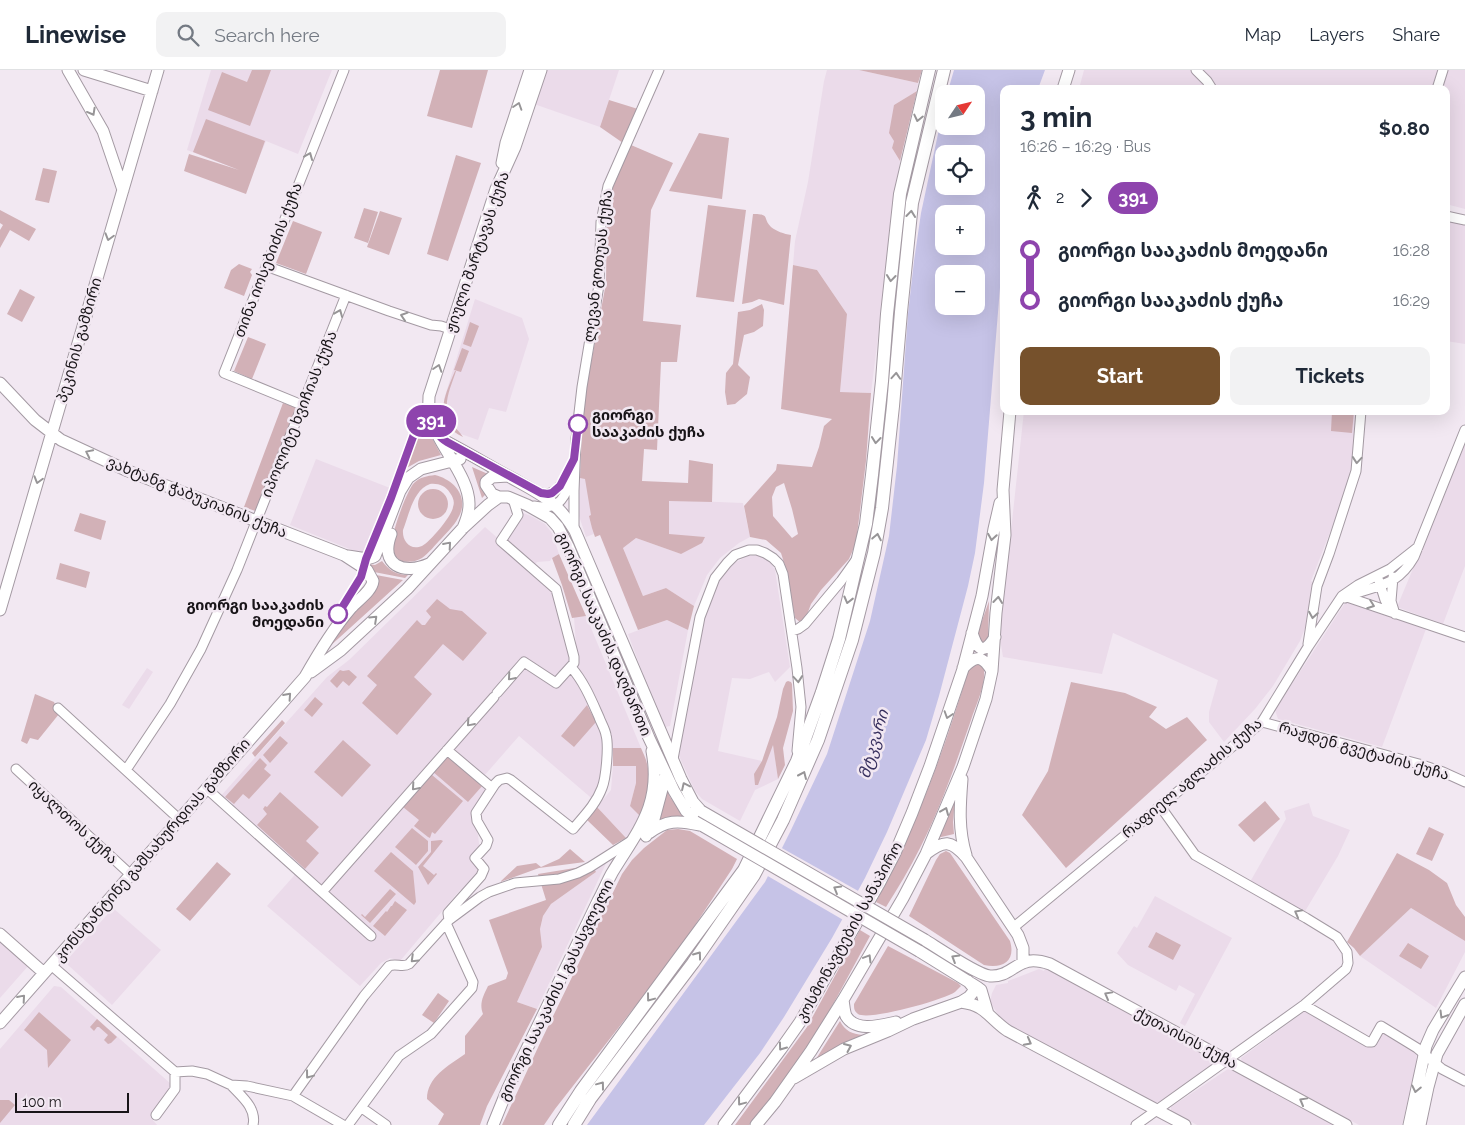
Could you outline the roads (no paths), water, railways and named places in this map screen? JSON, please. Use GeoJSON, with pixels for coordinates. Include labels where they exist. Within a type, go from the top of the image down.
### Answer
{"type":"FeatureCollection","features":[{"type":"Feature","properties":{"kind":"highway"},"geometry":{"type":"LineString","coordinates":[[559,1125],[581,1091],[744,870],[797,761],[822,692],[839,639],[866,524],[900,194],[929,70]]}},
{"type":"Feature","properties":{"kind":"highway"},"geometry":{"type":"LineString","coordinates":[[574,1125],[590,1099],[693,963],[754,875],[783,820],[818,740],[852,640],[874,553],[882,508],[912,203],[944,70]]}},
{"type":"Feature","properties":{"kind":"main road"},"geometry":{"type":"LineString","coordinates":[[68,70],[103,131],[123,190]]}},
{"type":"Feature","properties":{"kind":"main road"},"geometry":{"type":"LineString","coordinates":[[84,70],[152,91]]}},
{"type":"Feature","properties":{"kind":"main road","name":"პეკინის გამზირი"},"geometry":{"type":"LineString","coordinates":[[1,606],[158,70]]}},
{"type":"Feature","properties":{"kind":"main road"},"geometry":{"type":"LineString","coordinates":[[496,189],[506,143],[530,70]]}},
{"type":"Feature","properties":{"kind":"main road","name":"ჟიული შარტავას ქუჩა"},"geometry":{"type":"LineString","coordinates":[[438,435],[430,416],[429,396],[496,189],[515,147],[541,70]]}},
{"type":"Feature","properties":{"kind":"main road"},"geometry":{"type":"LineString","coordinates":[[1064,85],[1069,70]]}},
{"type":"Feature","properties":{"kind":"main road","name":"ვახტანგ ჭაბუკიანის ქუჩა"},"geometry":{"type":"LineString","coordinates":[[0,383],[35,420],[52,434],[94,456],[344,555]]}},
{"type":"Feature","properties":{"kind":"main road","name":"კოსმონავტების სანაპირო"},"geometry":{"type":"LineString","coordinates":[[756,1125],[811,1051],[903,898],[926,854],[964,767],[986,699],[992,671],[996,613],[1005,535],[1003,490],[1010,415]]}},
{"type":"Feature","properties":{"kind":"main road"},"geometry":{"type":"LineString","coordinates":[[438,435],[467,490],[468,515],[463,528]]}},
{"type":"Feature","properties":{"kind":"main road"},"geometry":{"type":"LineString","coordinates":[[438,435],[508,476]]}},
{"type":"Feature","properties":{"kind":"main road"},"geometry":{"type":"LineString","coordinates":[[344,555],[366,559],[375,556],[397,497],[408,478],[417,471],[452,460],[466,458],[482,461]]}},
{"type":"Feature","properties":{"kind":"main road"},"geometry":{"type":"LineString","coordinates":[[429,467],[446,470],[463,481]]}},
{"type":"Feature","properties":{"kind":"main road"},"geometry":{"type":"LineString","coordinates":[[499,497],[492,494],[486,482],[492,477],[508,476]]}},
{"type":"Feature","properties":{"kind":"main road","name":"გიორგი სააკაძის დაღმართი"},"geometry":{"type":"LineString","coordinates":[[508,476],[541,493],[566,517],[575,531],[666,744],[689,796],[696,806],[699,820]]}},
{"type":"Feature","properties":{"kind":"main road","name":"კოსმონავტების სანაპირო"},"geometry":{"type":"LineString","coordinates":[[724,1125],[800,1022],[880,882],[912,813],[963,668],[982,596],[1003,490]]}},
{"type":"Feature","properties":{"kind":"main road"},"geometry":{"type":"LineString","coordinates":[[397,497],[399,512],[388,541],[387,549],[391,560],[400,567],[409,569],[433,562]]}},
{"type":"Feature","properties":{"kind":"main road"},"geometry":{"type":"LineString","coordinates":[[305,677],[341,650],[412,585],[463,528],[499,497]]}},
{"type":"Feature","properties":{"kind":"main road","name":"გიორგი სააკაძის დაღმართი"},"geometry":{"type":"LineString","coordinates":[[499,497],[513,499],[528,505],[550,518],[561,532],[666,775],[686,811],[699,820]]}},
{"type":"Feature","properties":{"kind":"main road"},"geometry":{"type":"LineString","coordinates":[[305,677],[330,634],[373,584],[371,575],[367,570],[344,555]]}},
{"type":"Feature","properties":{"kind":"main road"},"geometry":{"type":"LineString","coordinates":[[972,633],[975,642],[982,648],[987,648],[995,637]]}},
{"type":"Feature","properties":{"kind":"main road"},"geometry":{"type":"LineString","coordinates":[[963,668],[976,658],[984,660],[992,671]]}},
{"type":"Feature","properties":{"kind":"main road","name":"კონსტანტინე გამსახურდიას გამზირი"},"geometry":{"type":"LineString","coordinates":[[0,1023],[305,677]]}},
{"type":"Feature","properties":{"kind":"main road","name":"გიორგი სააკაძის I გასასვლელი"},"geometry":{"type":"LineString","coordinates":[[493,1125],[508,1088],[598,901],[613,872],[645,820],[653,795],[654,769],[649,738]]}},
{"type":"Feature","properties":{"kind":"main road","name":"გიორგი სააკაძის დაღმართი"},"geometry":{"type":"LineString","coordinates":[[666,744],[668,760],[666,775]]}},
{"type":"Feature","properties":{"kind":"main road"},"geometry":{"type":"LineString","coordinates":[[964,767],[960,822],[966,856]]}},
{"type":"Feature","properties":{"kind":"main road","name":"გიორგი სააკაძის I გასასვლელი"},"geometry":{"type":"LineString","coordinates":[[646,836],[654,820],[666,775]]}},
{"type":"Feature","properties":{"kind":"main road"},"geometry":{"type":"LineString","coordinates":[[699,820],[925,940],[985,975],[997,976],[1007,973],[1024,962],[1024,948],[1014,927],[958,847],[947,843],[937,846],[926,854]]}},
{"type":"Feature","properties":{"kind":"main road"},"geometry":{"type":"LineString","coordinates":[[699,820],[968,981],[981,990],[989,1015]]}},
{"type":"Feature","properties":{"kind":"main road","name":"გიორგი სააკაძის I გასასვლელი"},"geometry":{"type":"LineString","coordinates":[[624,856],[646,836],[666,823],[699,820]]}},
{"type":"Feature","properties":{"kind":"main road"},"geometry":{"type":"LineString","coordinates":[[0,934],[47,968]]}},
{"type":"Feature","properties":{"kind":"main road","name":"ქუთაისის ქუჩა"},"geometry":{"type":"LineString","coordinates":[[1024,962],[1035,961],[1050,964],[1346,1125]]}},
{"type":"Feature","properties":{"kind":"main road"},"geometry":{"type":"LineString","coordinates":[[1409,1125],[1426,1046],[1433,1030],[1465,977]]}},
{"type":"Feature","properties":{"kind":"main road"},"geometry":{"type":"LineString","coordinates":[[791,1080],[833,1055],[913,1019],[961,1002],[974,991],[968,981]]}},
{"type":"Feature","properties":{"kind":"main road"},"geometry":{"type":"LineString","coordinates":[[843,1000],[844,1011],[849,1019],[864,1026],[913,1019]]}},
{"type":"Feature","properties":{"kind":"main road"},"geometry":{"type":"LineString","coordinates":[[961,1002],[981,1008],[1008,1031],[1185,1125]]}},
{"type":"Feature","properties":{"kind":"main road"},"geometry":{"type":"LineString","coordinates":[[1420,1125],[1434,1064],[1441,1046],[1465,1004]]}},
{"type":"Feature","properties":{"kind":"street","name":"თინა იოსებიძის ქუჩა"},"geometry":{"type":"LineString","coordinates":[[302,405],[224,373],[344,70]]}},
{"type":"Feature","properties":{"kind":"street","name":"ლევან გოთუას ქუჩა"},"geometry":{"type":"LineString","coordinates":[[575,531],[573,514],[574,459],[582,387],[598,285],[601,222],[608,186],[658,70]]}},
{"type":"Feature","properties":{"kind":"street"},"geometry":{"type":"LineString","coordinates":[[1196,70],[1210,85]]}},
{"type":"Feature","properties":{"kind":"street"},"geometry":{"type":"LineString","coordinates":[[1438,85],[1443,70]]}},
{"type":"Feature","properties":{"kind":"street"},"geometry":{"type":"LineString","coordinates":[[1450,217],[1465,220]]}},
{"type":"Feature","properties":{"kind":"street"},"geometry":{"type":"LineString","coordinates":[[266,266],[431,325],[450,329]]}},
{"type":"Feature","properties":{"kind":"street","name":"იპოლიტე ხვიჩიას ქუჩა"},"geometry":{"type":"LineString","coordinates":[[126,770],[166,711],[201,649],[237,570],[346,295]]}},
{"type":"Feature","properties":{"kind":"street"},"geometry":{"type":"LineString","coordinates":[[1308,647],[1316,586],[1329,554],[1356,471],[1362,415]]}},
{"type":"Feature","properties":{"kind":"street","name":"რაფიელ აგლაძის ქუჩა"},"geometry":{"type":"LineString","coordinates":[[1338,602],[1394,580],[1405,570],[1414,557],[1465,430]]}},
{"type":"Feature","properties":{"kind":"street"},"geometry":{"type":"LineString","coordinates":[[541,493],[552,493],[560,486],[574,459]]}},
{"type":"Feature","properties":{"kind":"street"},"geometry":{"type":"LineString","coordinates":[[528,505],[546,508],[555,505],[566,494],[574,474]]}},
{"type":"Feature","properties":{"kind":"street"},"geometry":{"type":"LineString","coordinates":[[322,892],[524,662],[556,683],[574,663],[556,589],[501,541],[518,516],[513,499]]}},
{"type":"Feature","properties":{"kind":"street","name":"რაფიელ აგლაძის ქუჩა"},"geometry":{"type":"LineString","coordinates":[[1014,927],[1262,722],[1338,602],[1348,591],[1390,569],[1418,547]]}},
{"type":"Feature","properties":{"kind":"street"},"geometry":{"type":"LineString","coordinates":[[673,759],[700,617],[715,578],[735,555],[749,550],[757,550],[773,558],[779,564],[783,574],[792,631],[800,707],[797,761]]}},
{"type":"Feature","properties":{"kind":"street"},"geometry":{"type":"LineString","coordinates":[[792,631],[805,624],[841,581],[860,554]]}},
{"type":"Feature","properties":{"kind":"street"},"geometry":{"type":"LineString","coordinates":[[1390,569],[1394,580],[1392,601],[1395,614]]}},
{"type":"Feature","properties":{"kind":"street"},"geometry":{"type":"LineString","coordinates":[[1377,576],[1389,607],[1395,614]]}},
{"type":"Feature","properties":{"kind":"street"},"geometry":{"type":"LineString","coordinates":[[1347,597],[1465,637]]}},
{"type":"Feature","properties":{"kind":"street"},"geometry":{"type":"LineString","coordinates":[[348,1125],[399,1056],[431,1034],[472,988],[473,982],[447,922],[448,913],[481,876],[484,869],[484,866],[475,858],[482,852],[488,840],[476,821],[476,813],[492,788],[499,780],[507,778],[574,829],[600,793],[604,782],[606,734],[584,685],[571,667]]}},
{"type":"Feature","properties":{"kind":"street"},"geometry":{"type":"LineString","coordinates":[[58,708],[179,819]]}},
{"type":"Feature","properties":{"kind":"street","name":"რაჟდენ გვეტაძის ქუჩა"},"geometry":{"type":"LineString","coordinates":[[1262,722],[1419,764],[1465,782]]}},
{"type":"Feature","properties":{"kind":"street"},"geometry":{"type":"LineString","coordinates":[[660,729],[665,732],[671,732],[679,724]]}},
{"type":"Feature","properties":{"kind":"street"},"geometry":{"type":"LineString","coordinates":[[447,750],[492,788]]}},
{"type":"Feature","properties":{"kind":"street","name":"იყალთოს ქუჩა"},"geometry":{"type":"LineString","coordinates":[[16,769],[130,874]]}},
{"type":"Feature","properties":{"kind":"street"},"geometry":{"type":"LineString","coordinates":[[206,788],[372,936]]}},
{"type":"Feature","properties":{"kind":"street"},"geometry":{"type":"LineString","coordinates":[[1136,1125],[1304,1005],[1346,969],[1348,963],[1347,952],[1339,939],[1306,918],[1200,858],[1188,848],[1160,806]]}},
{"type":"Feature","properties":{"kind":"street"},"geometry":{"type":"LineString","coordinates":[[293,1096],[364,996],[389,966],[406,966],[409,964],[447,922],[470,904],[489,892],[515,883],[559,879],[578,873],[633,840]]}},
{"type":"Feature","properties":{"kind":"street"},"geometry":{"type":"LineString","coordinates":[[47,968],[175,1072],[192,1071],[207,1074],[231,1084],[293,1096],[343,1125]]}},
{"type":"Feature","properties":{"kind":"street"},"geometry":{"type":"LineString","coordinates":[[1304,1005],[1368,1042],[1372,1042],[1381,1026],[1417,1048],[1434,1064],[1465,1081]]}},
{"type":"Feature","properties":{"kind":"street"},"geometry":{"type":"LineString","coordinates":[[156,1115],[175,1089],[175,1072]]}},
{"type":"Feature","properties":{"kind":"street"},"geometry":{"type":"LineString","coordinates":[[231,1084],[252,1109],[253,1125]]}},
{"type":"Feature","properties":{"kind":"street"},"geometry":{"type":"LineString","coordinates":[[362,1108],[386,1125]]}},
{"type":"Feature","properties":{"kind":"water","name":"მტკვარი"},"geometry":{"type":"Polygon","coordinates":[[[954,70],[1045,70],[1039,85],[1000,85],[1000,288],[984,483],[975,553],[968,586],[926,740],[887,832],[865,878],[832,938],[760,1053],[704,1125],[587,1125],[765,882],[827,754],[870,621],[889,536],[897,466],[908,314],[914,261],[921,213],[935,148],[935,195],[985,195],[985,145],[936,145],[938,135],[985,135],[985,85],[950,85],[954,70]]]}},
{"type":"Feature","properties":{"kind":"place","name":"გიორგი სააკაძის ქუჩა"},"geometry":{"type":"Point","coordinates":[578,424]}},
{"type":"Feature","properties":{"kind":"place","name":"გიორგი სააკაძის მოედანი"},"geometry":{"type":"Point","coordinates":[338,614]}}]}
